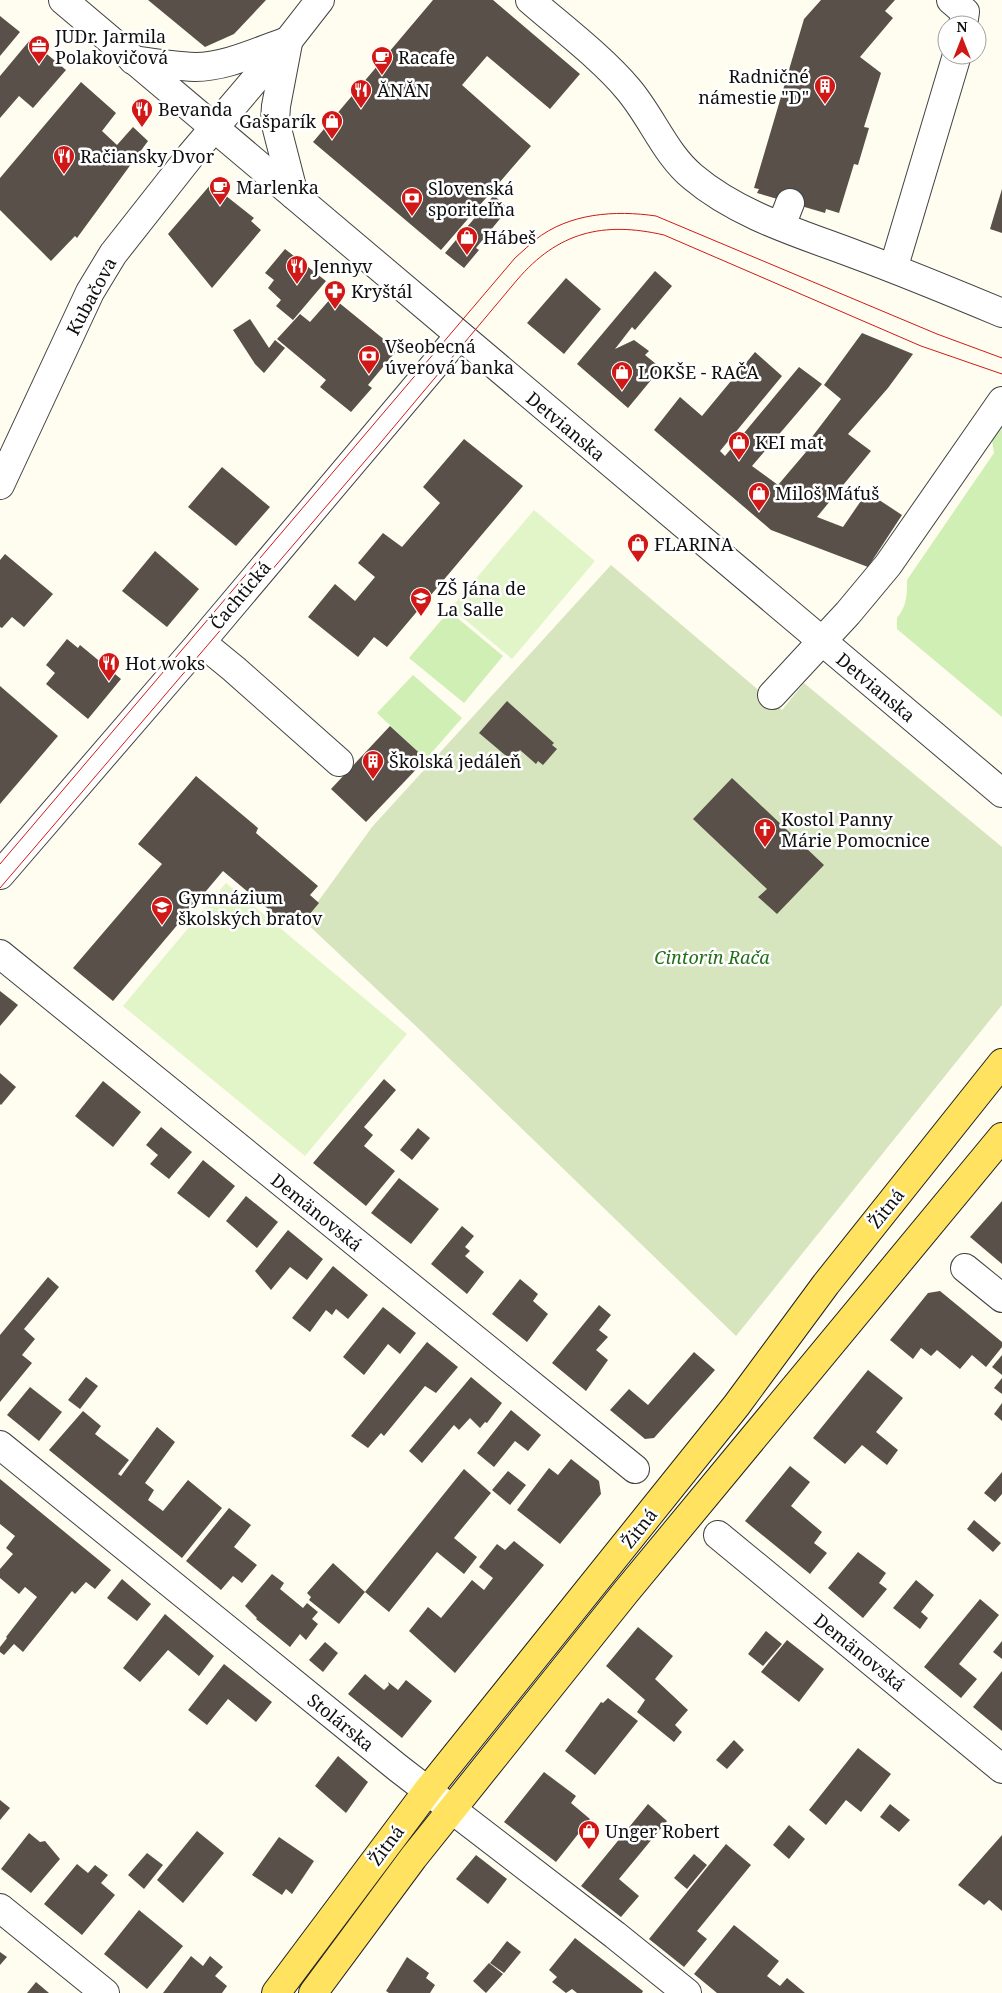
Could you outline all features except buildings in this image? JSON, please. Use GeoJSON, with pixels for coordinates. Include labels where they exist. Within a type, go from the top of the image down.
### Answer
{"type":"FeatureCollection","features":[{"type":"Feature","properties":{"kind":"main road","name":"Žitná"},"geometry":{"type":"LineString","coordinates":[[276,1993],[428,1790],[736,1406],[826,1284],[1002,1063]]}},
{"type":"Feature","properties":{"kind":"main road","name":"Žitná"},"geometry":{"type":"LineString","coordinates":[[313,1993],[452,1808],[625,1593],[1002,1137]]}},
{"type":"Feature","properties":{"kind":"street","name":"Detvianska"},"geometry":{"type":"LineString","coordinates":[[63,0],[1002,793]]}},
{"type":"Feature","properties":{"kind":"street","name":"Kubačova"},"geometry":{"type":"LineString","coordinates":[[0,485],[86,300],[101,272],[214,128],[288,41],[320,0]]}},
{"type":"Feature","properties":{"kind":"street"},"geometry":{"type":"LineString","coordinates":[[530,0],[628,89],[672,154],[692,177],[709,190],[728,200],[786,215],[891,267],[1002,313]]}},
{"type":"Feature","properties":{"kind":"street"},"geometry":{"type":"LineString","coordinates":[[133,60],[171,65],[201,66],[226,62],[288,41],[275,121],[294,195]]}},
{"type":"Feature","properties":{"kind":"street"},"geometry":{"type":"LineString","coordinates":[[891,267],[897,256],[953,65]]}},
{"type":"Feature","properties":{"kind":"street","name":"Čachtická"},"geometry":{"type":"LineString","coordinates":[[0,875],[201,642],[459,336]]}},
{"type":"Feature","properties":{"kind":"street"},"geometry":{"type":"LineString","coordinates":[[772,695],[822,641],[888,564],[1002,401]]}},
{"type":"Feature","properties":{"kind":"street"},"geometry":{"type":"LineString","coordinates":[[201,642],[234,668],[339,762]]}},
{"type":"Feature","properties":{"kind":"street","name":"Demänovská"},"geometry":{"type":"LineString","coordinates":[[0,954],[635,1469]]}},
{"type":"Feature","properties":{"kind":"street"},"geometry":{"type":"LineString","coordinates":[[966,1268],[1002,1298]]}},
{"type":"Feature","properties":{"kind":"street","name":"Stolárska"},"geometry":{"type":"LineString","coordinates":[[0,1445],[428,1790],[687,1993]]}},
{"type":"Feature","properties":{"kind":"street","name":"Demänovská"},"geometry":{"type":"LineString","coordinates":[[718,1535],[1002,1769]]}},
{"type":"Feature","properties":{"kind":"street"},"geometry":{"type":"LineString","coordinates":[[0,1908],[104,1993]]}},
{"type":"Feature","properties":{"kind":"green space"},"geometry":{"type":"Polygon","coordinates":[[[1002,426],[1002,717],[897,629],[897,618],[905,605],[907,580],[994,453],[992,440],[1002,426]]]}},
{"type":"Feature","properties":{"kind":"green space"},"geometry":{"type":"Polygon","coordinates":[[[534,510],[595,561],[512,659],[451,608],[534,510]]]}},
{"type":"Feature","properties":{"kind":"green space","name":"Cintorín Rača"},"geometry":{"type":"Polygon","coordinates":[[[611,565],[782,710],[804,683],[1002,847],[1002,1005],[736,1336],[419,1029],[304,921],[372,827],[611,565]]]}},
{"type":"Feature","properties":{"kind":"green space"},"geometry":{"type":"Polygon","coordinates":[[[449,611],[503,656],[464,703],[409,658],[449,611]]]}},
{"type":"Feature","properties":{"kind":"green space"},"geometry":{"type":"Polygon","coordinates":[[[413,675],[462,718],[426,759],[377,713],[413,675]]]}},
{"type":"Feature","properties":{"kind":"green space"},"geometry":{"type":"Polygon","coordinates":[[[226,883],[407,1034],[305,1156],[123,1006],[226,883]]]}},
{"type":"Feature","properties":{"kind":"tram line"},"geometry":{"type":"LineString","coordinates":[[0,864],[515,258],[548,231],[562,224],[593,216],[625,213],[656,216],[937,334],[1002,358]]}},
{"type":"Feature","properties":{"kind":"tram line"},"geometry":{"type":"LineString","coordinates":[[0,888],[377,447],[517,280],[533,264],[565,241],[601,230],[621,229],[664,235],[921,346],[1002,374]]}},
{"type":"Feature","properties":{"kind":"place","name":"JUDr. Jarmila Polakovičová"},"geometry":{"type":"Point","coordinates":[39,65]}},
{"type":"Feature","properties":{"kind":"place","name":"Racafe"},"geometry":{"type":"Point","coordinates":[382,76]}},
{"type":"Feature","properties":{"kind":"place","name":"Radničné námestie \"D\""},"geometry":{"type":"Point","coordinates":[825,105]}},
{"type":"Feature","properties":{"kind":"place","name":"ĂNĂN"},"geometry":{"type":"Point","coordinates":[361,109]}},
{"type":"Feature","properties":{"kind":"place","name":"Bevanda"},"geometry":{"type":"Point","coordinates":[142,128]}},
{"type":"Feature","properties":{"kind":"place","name":"Gašparík"},"geometry":{"type":"Point","coordinates":[332,140]}},
{"type":"Feature","properties":{"kind":"place","name":"Račiansky Dvor"},"geometry":{"type":"Point","coordinates":[64,175]}},
{"type":"Feature","properties":{"kind":"place","name":"Marlenka"},"geometry":{"type":"Point","coordinates":[220,206]}},
{"type":"Feature","properties":{"kind":"place","name":"Slovenská sporiteľňa"},"geometry":{"type":"Point","coordinates":[412,217]}},
{"type":"Feature","properties":{"kind":"place","name":"Hábeš"},"geometry":{"type":"Point","coordinates":[467,256]}},
{"type":"Feature","properties":{"kind":"place","name":"Jennyv"},"geometry":{"type":"Point","coordinates":[297,285]}},
{"type":"Feature","properties":{"kind":"place","name":"Kryštál"},"geometry":{"type":"Point","coordinates":[335,310]}},
{"type":"Feature","properties":{"kind":"place","name":"Všeobecná úverová banka"},"geometry":{"type":"Point","coordinates":[369,375]}},
{"type":"Feature","properties":{"kind":"place","name":"LOKŠE - RAČA"},"geometry":{"type":"Point","coordinates":[622,391]}},
{"type":"Feature","properties":{"kind":"place","name":"KEI mat"},"geometry":{"type":"Point","coordinates":[739,461]}},
{"type":"Feature","properties":{"kind":"place","name":"Miloš Máťuš"},"geometry":{"type":"Point","coordinates":[759,512]}},
{"type":"Feature","properties":{"kind":"place","name":"FLARINA"},"geometry":{"type":"Point","coordinates":[638,563]}},
{"type":"Feature","properties":{"kind":"place","name":"ZŠ Jána de La Salle"},"geometry":{"type":"Point","coordinates":[421,617]}},
{"type":"Feature","properties":{"kind":"place","name":"Hot woks"},"geometry":{"type":"Point","coordinates":[109,682]}},
{"type":"Feature","properties":{"kind":"place","name":"Školská jedáleň"},"geometry":{"type":"Point","coordinates":[373,780]}},
{"type":"Feature","properties":{"kind":"place","name":"Kostol Panny Márie Pomocnice"},"geometry":{"type":"Point","coordinates":[765,848]}},
{"type":"Feature","properties":{"kind":"place","name":"Gymnázium školských bratov"},"geometry":{"type":"Point","coordinates":[162,926]}},
{"type":"Feature","properties":{"kind":"place","name":"Unger Robert"},"geometry":{"type":"Point","coordinates":[589,1850]}}]}
